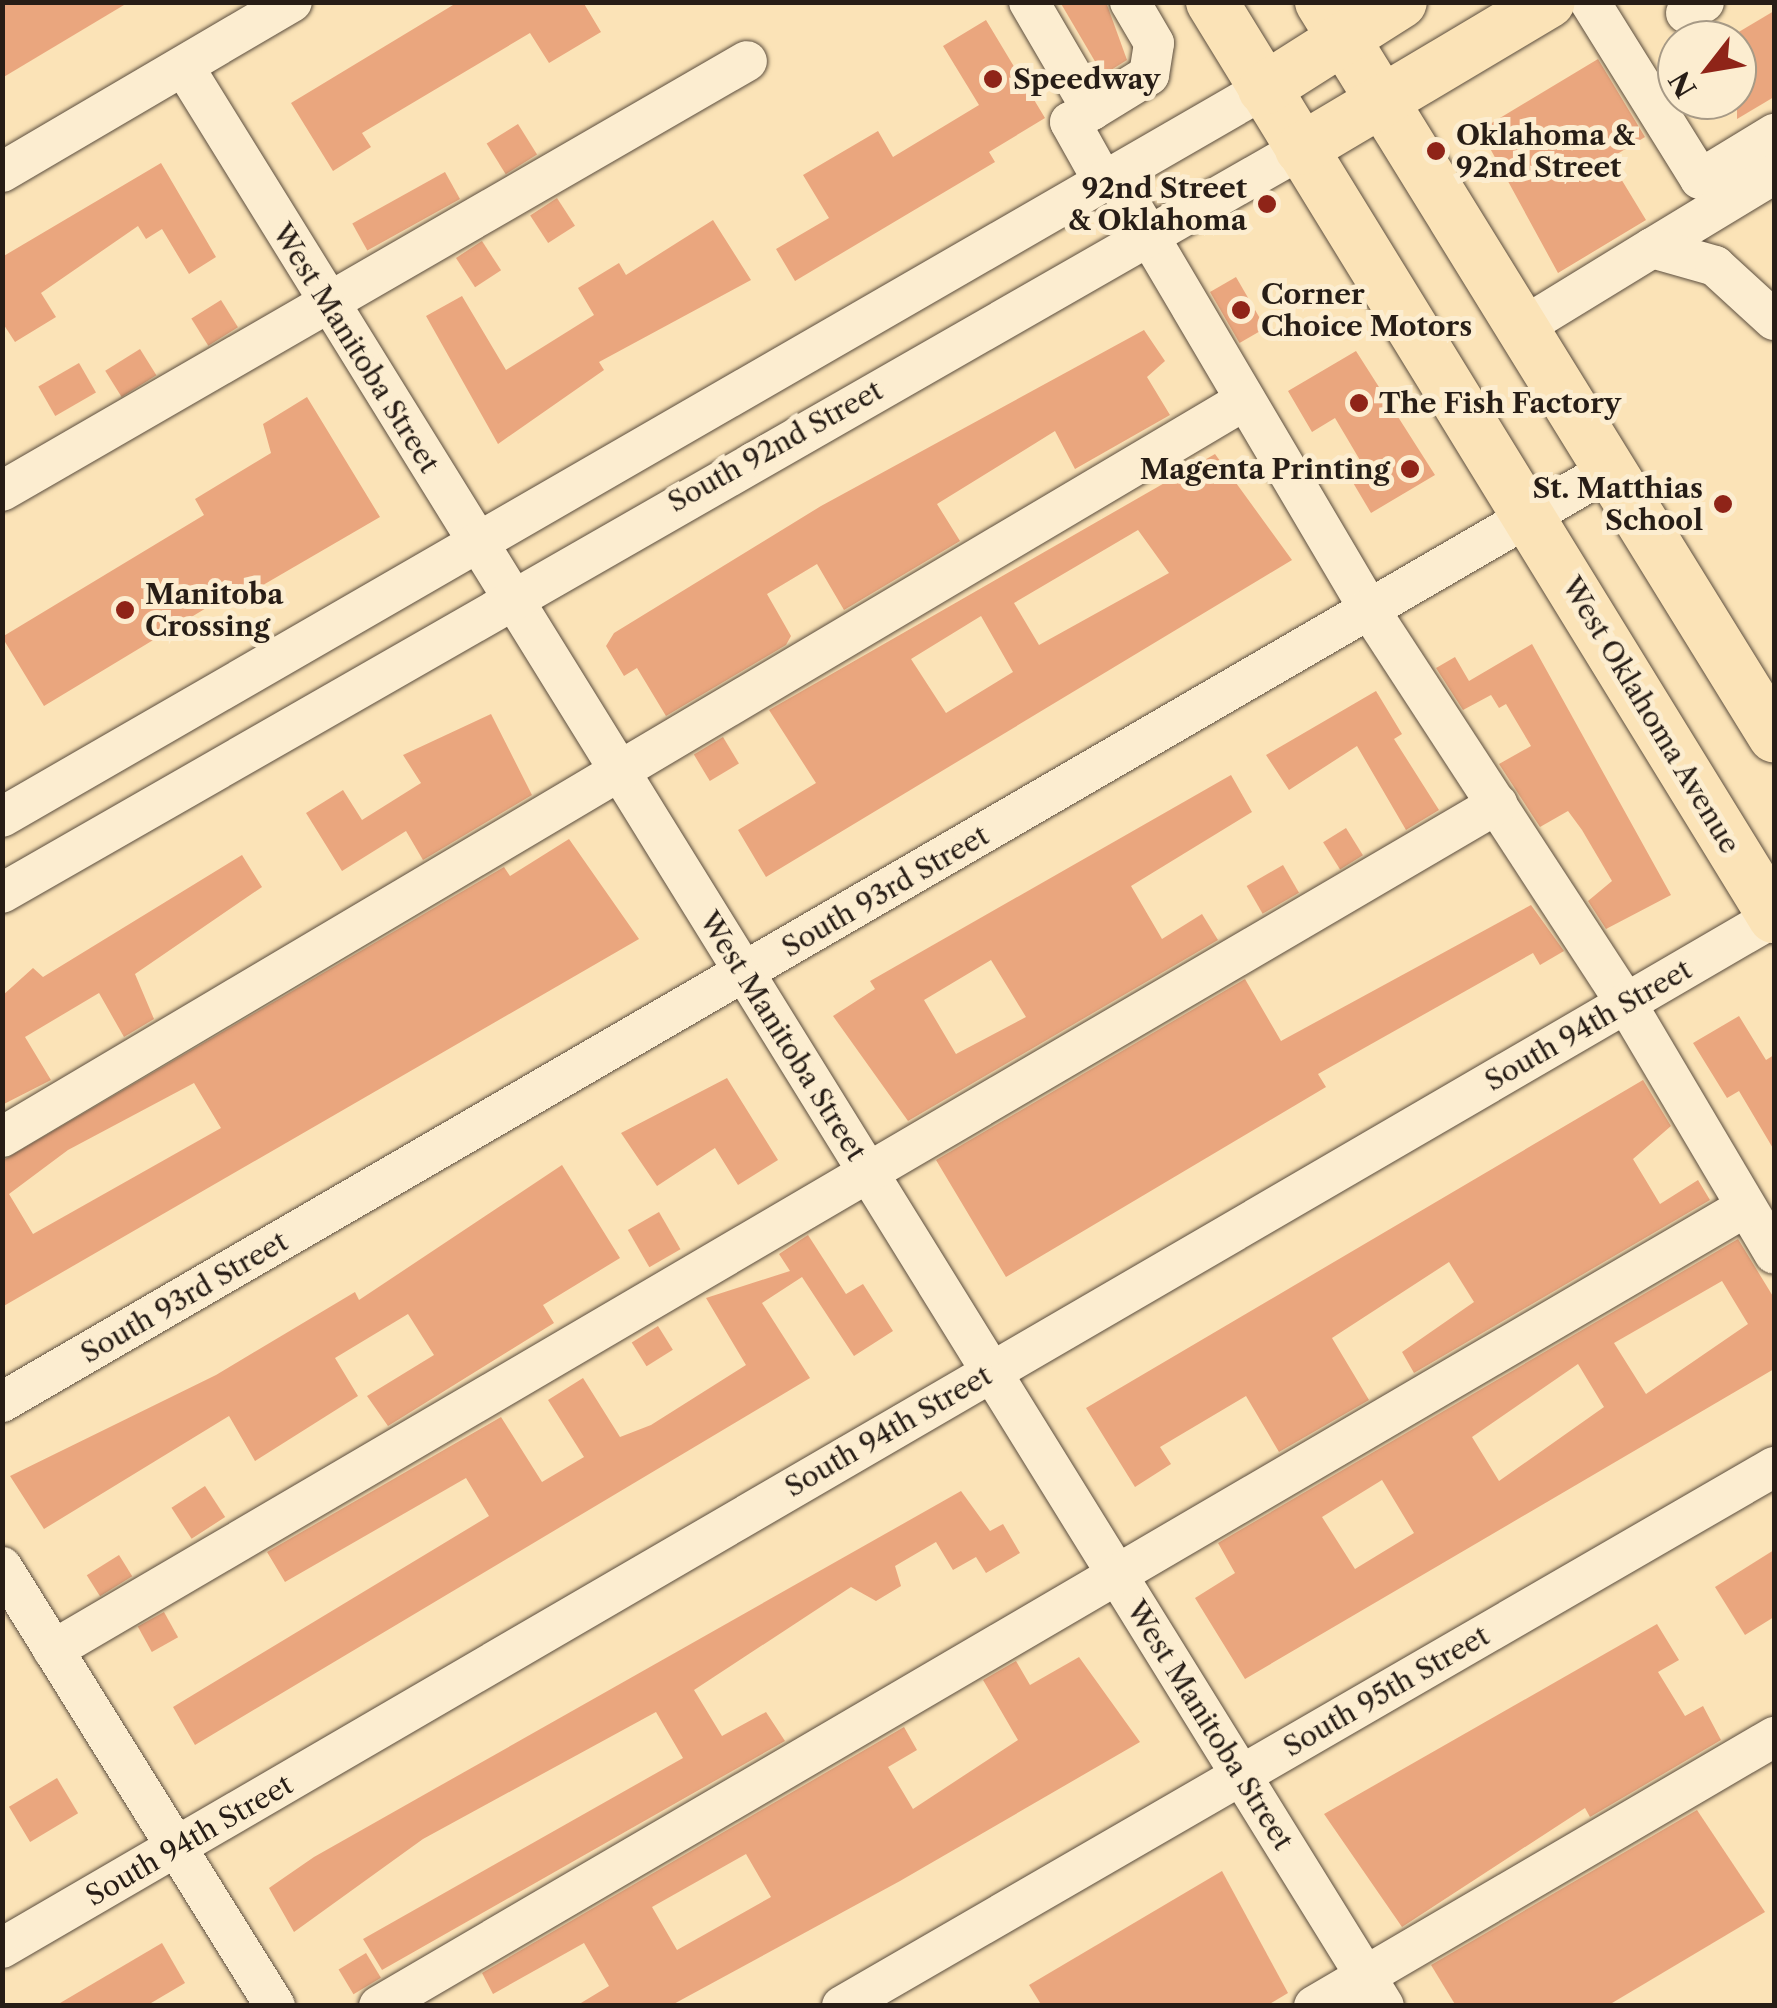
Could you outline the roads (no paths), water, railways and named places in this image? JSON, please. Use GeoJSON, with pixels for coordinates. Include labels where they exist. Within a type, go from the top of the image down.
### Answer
{"type":"FeatureCollection","features":[{"type":"Feature","properties":{"kind":"main road","name":"West Oklahoma Avenue"},"geometry":{"type":"LineString","coordinates":[[1212,2],[1774,917]]}},
{"type":"Feature","properties":{"kind":"main road"},"geometry":{"type":"LineString","coordinates":[[1264,90],[1331,20],[1401,2]]}},
{"type":"Feature","properties":{"kind":"main road","name":"South 92nd Street"},"geometry":{"type":"LineString","coordinates":[[1301,149],[1549,2]]}},
{"type":"Feature","properties":{"kind":"main road"},"geometry":{"type":"LineString","coordinates":[[1331,20],[1774,736]]}},
{"type":"Feature","properties":{"kind":"street"},"geometry":{"type":"LineString","coordinates":[[2,172],[292,2]]}},
{"type":"Feature","properties":{"kind":"street"},"geometry":{"type":"LineString","coordinates":[[1028,2],[1092,110]]}},
{"type":"Feature","properties":{"kind":"street"},"geometry":{"type":"LineString","coordinates":[[1130,2],[1154,43],[1148,75],[1070,122],[1148,237],[1369,609],[1626,1003],[1774,1253]]}},
{"type":"Feature","properties":{"kind":"street"},"geometry":{"type":"LineString","coordinates":[[1590,2],[1700,179],[1774,134]]}},
{"type":"Feature","properties":{"kind":"street"},"geometry":{"type":"LineString","coordinates":[[2,491],[747,61]]}},
{"type":"Feature","properties":{"kind":"street","name":"West Manitoba Street"},"geometry":{"type":"LineString","coordinates":[[184,67],[1374,1990]]}},
{"type":"Feature","properties":{"kind":"street"},"geometry":{"type":"LineString","coordinates":[[2,817],[474,540],[1264,90]]}},
{"type":"Feature","properties":{"kind":"street","name":"South 92nd Street"},"geometry":{"type":"LineString","coordinates":[[2,893],[509,596],[1301,149]]}},
{"type":"Feature","properties":{"kind":"street"},"geometry":{"type":"LineString","coordinates":[[1523,327],[1774,174]]}},
{"type":"Feature","properties":{"kind":"street"},"geometry":{"type":"LineString","coordinates":[[1652,248],[1715,266],[1774,320]]}},
{"type":"Feature","properties":{"kind":"street"},"geometry":{"type":"LineString","coordinates":[[2,1137],[620,775],[1245,400]]}},
{"type":"Feature","properties":{"kind":"street","name":"South 93rd Street"},"geometry":{"type":"LineString","coordinates":[[2,1402],[1611,468]]}},
{"type":"Feature","properties":{"kind":"street"},"geometry":{"type":"LineString","coordinates":[[52,1650],[1497,804]]}},
{"type":"Feature","properties":{"kind":"street","name":"South 94th Street"},"geometry":{"type":"LineString","coordinates":[[2,1948],[1774,917]]}},
{"type":"Feature","properties":{"kind":"street"},"geometry":{"type":"LineString","coordinates":[[379,2006],[1746,1207]]}},
{"type":"Feature","properties":{"kind":"street","name":"South 95th Street"},"geometry":{"type":"LineString","coordinates":[[842,2006],[1774,1467]]}},
{"type":"Feature","properties":{"kind":"street"},"geometry":{"type":"LineString","coordinates":[[2,1567],[275,2006]]}},
{"type":"Feature","properties":{"kind":"street"},"geometry":{"type":"LineString","coordinates":[[1314,2006],[1374,1990],[1774,1737]]}},
{"type":"Feature","properties":{"kind":"place","name":"Speedway"},"geometry":{"type":"Point","coordinates":[993,79]}},
{"type":"Feature","properties":{"kind":"place","name":"Oklahoma & 92nd Street"},"geometry":{"type":"Point","coordinates":[1436,151]}},
{"type":"Feature","properties":{"kind":"place","name":"92nd Street & Oklahoma"},"geometry":{"type":"Point","coordinates":[1267,204]}},
{"type":"Feature","properties":{"kind":"place","name":"Corner Choice Motors"},"geometry":{"type":"Point","coordinates":[1241,310]}},
{"type":"Feature","properties":{"kind":"place","name":"The Fish Factory"},"geometry":{"type":"Point","coordinates":[1359,403]}},
{"type":"Feature","properties":{"kind":"place","name":"Magenta Printing"},"geometry":{"type":"Point","coordinates":[1410,469]}},
{"type":"Feature","properties":{"kind":"place","name":"St. Matthias School"},"geometry":{"type":"Point","coordinates":[1723,504]}},
{"type":"Feature","properties":{"kind":"place","name":"Manitoba Crossing"},"geometry":{"type":"Point","coordinates":[125,610]}}]}
